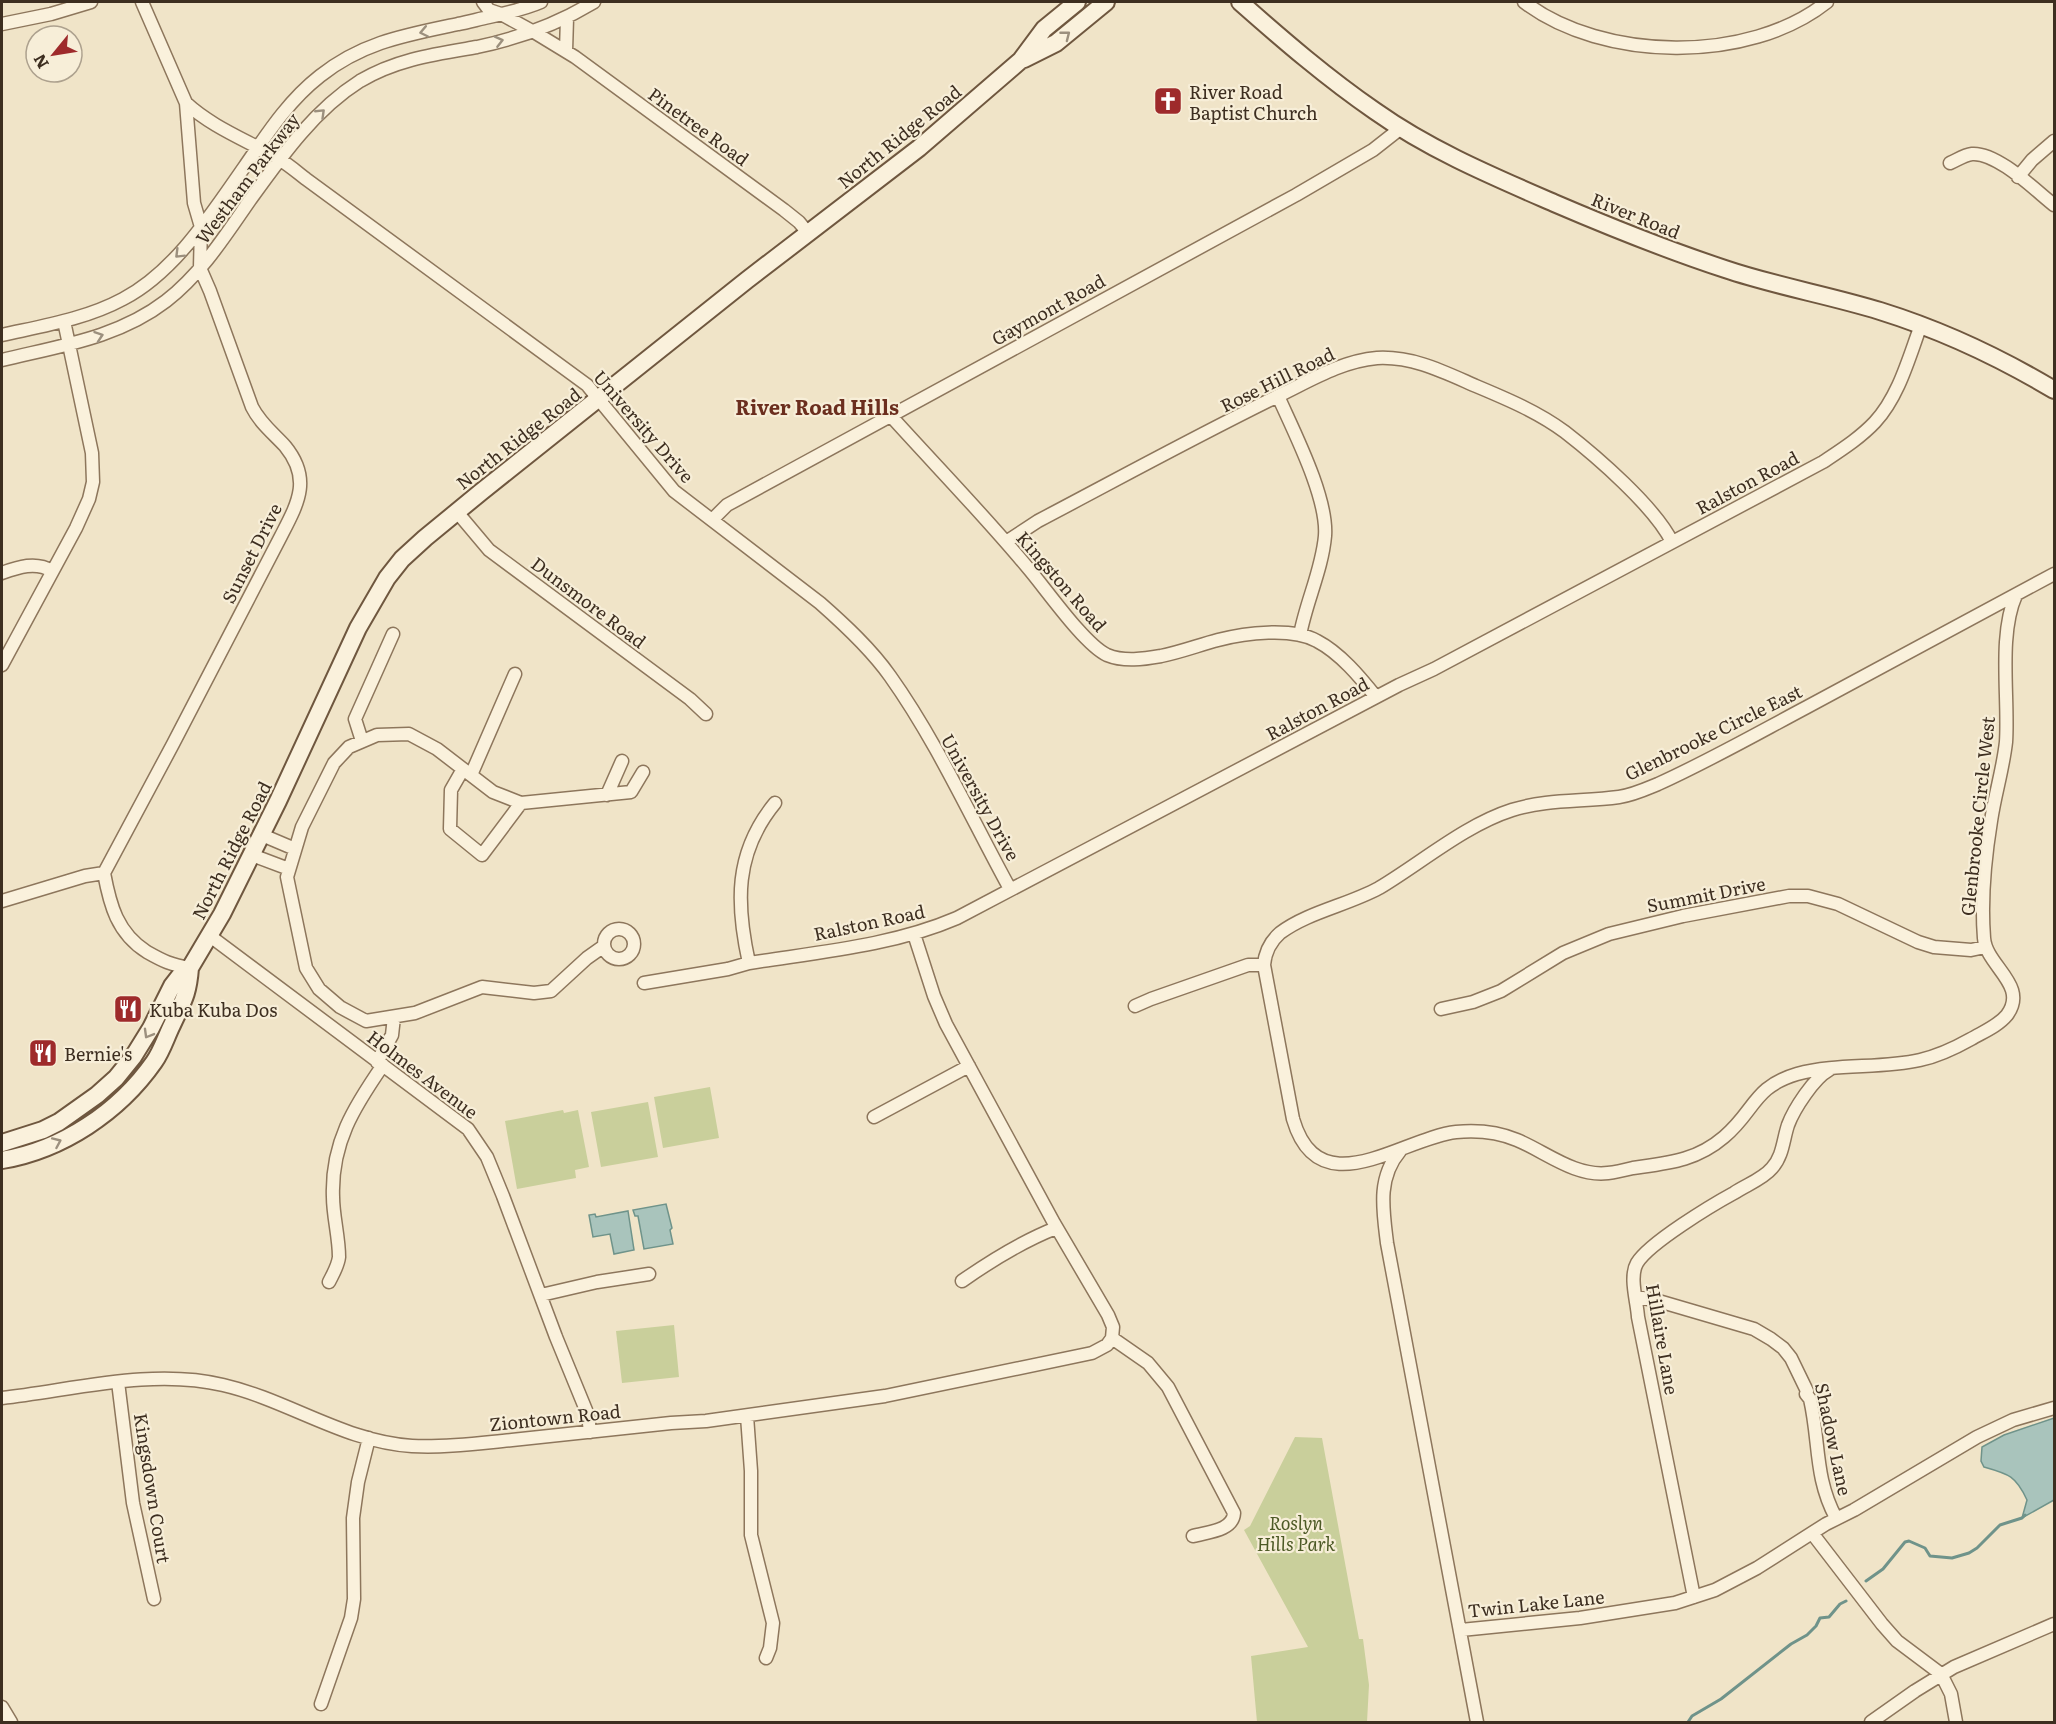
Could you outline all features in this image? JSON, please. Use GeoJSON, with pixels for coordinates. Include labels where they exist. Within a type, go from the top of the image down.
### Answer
{"type":"FeatureCollection","features":[{"type":"Feature","properties":{"kind":"main road","name":"North Ridge Road"},"geometry":{"type":"LineString","coordinates":[[2,1143],[43,1130],[97,1095],[116,1078],[143,1043],[172,986],[190,968],[210,936],[252,855],[358,628],[387,578],[412,549],[808,233],[919,148],[1021,60],[1044,29],[1077,2]]}},
{"type":"Feature","properties":{"kind":"main road","name":"North Ridge Road"},"geometry":{"type":"LineString","coordinates":[[1021,60],[1056,43],[1106,2]]}},
{"type":"Feature","properties":{"kind":"main road","name":"River Road"},"geometry":{"type":"LineString","coordinates":[[1240,2],[1346,90],[1401,128],[1491,176],[1676,253],[1729,270],[1857,304],[1921,325],[2003,361],[2055,390]]}},
{"type":"Feature","properties":{"kind":"main road","name":"North Ridge Road"},"geometry":{"type":"LineString","coordinates":[[2,1160],[58,1143],[97,1119],[124,1098],[159,1053],[189,989],[190,968]]}},
{"type":"Feature","properties":{"kind":"street"},"geometry":{"type":"LineString","coordinates":[[2,24],[51,14],[91,2]]}},
{"type":"Feature","properties":{"kind":"street"},"geometry":{"type":"LineString","coordinates":[[142,2],[186,103]]}},
{"type":"Feature","properties":{"kind":"street","name":"Pinetree Road"},"geometry":{"type":"LineString","coordinates":[[483,2],[489,10],[501,14],[566,51],[776,204],[799,222],[808,233]]}},
{"type":"Feature","properties":{"kind":"street","name":"Westham Parkway"},"geometry":{"type":"LineString","coordinates":[[2,335],[64,321],[109,306],[133,294],[153,279],[185,249],[298,95],[338,63],[385,40],[501,14],[541,2]]}},
{"type":"Feature","properties":{"kind":"street","name":"Westham Parkway"},"geometry":{"type":"LineString","coordinates":[[2,360],[69,344],[121,328],[144,315],[180,289],[230,231],[280,159],[324,109],[347,90],[381,70],[407,60],[534,32],[567,18],[594,2]]}},
{"type":"Feature","properties":{"kind":"street"},"geometry":{"type":"LineString","coordinates":[[1524,2],[1559,23],[1607,41],[1632,45],[1678,47],[1725,44],[1752,38],[1793,23],[1827,2]]}},
{"type":"Feature","properties":{"kind":"street"},"geometry":{"type":"LineString","coordinates":[[566,51],[567,18]]}},
{"type":"Feature","properties":{"kind":"street","name":"University Drive"},"geometry":{"type":"LineString","coordinates":[[186,103],[224,129],[280,159],[579,378],[599,399],[665,482],[840,621],[890,676],[923,728],[1010,888]]}},
{"type":"Feature","properties":{"kind":"street","name":"Sunset Drive"},"geometry":{"type":"LineString","coordinates":[[104,873],[297,504],[300,493],[300,476],[295,461],[258,418],[252,407],[200,268],[201,227],[194,203],[186,103]]}},
{"type":"Feature","properties":{"kind":"street","name":"Gaymont Road"},"geometry":{"type":"LineString","coordinates":[[712,520],[727,505],[1296,195],[1373,150],[1401,128]]}},
{"type":"Feature","properties":{"kind":"street"},"geometry":{"type":"LineString","coordinates":[[2018,177],[2032,160],[2055,141]]}},
{"type":"Feature","properties":{"kind":"street"},"geometry":{"type":"LineString","coordinates":[[1950,163],[1971,154],[1981,155],[2003,165],[2055,205]]}},
{"type":"Feature","properties":{"kind":"street"},"geometry":{"type":"LineString","coordinates":[[2,665],[85,510],[93,482],[92,453],[64,321]]}},
{"type":"Feature","properties":{"kind":"street","name":"Ralston Road"},"geometry":{"type":"LineString","coordinates":[[644,983],[891,940],[957,918],[1010,888],[1434,669],[1823,462],[1877,421],[1894,393],[1921,325]]}},
{"type":"Feature","properties":{"kind":"street","name":"Rose Hill Road"},"geometry":{"type":"LineString","coordinates":[[1006,542],[1038,521],[1332,370],[1364,360],[1401,359],[1430,366],[1506,398],[1552,423],[1582,445],[1618,479],[1655,517],[1672,542]]}},
{"type":"Feature","properties":{"kind":"street"},"geometry":{"type":"LineString","coordinates":[[1278,396],[1307,463],[1325,527],[1325,538],[1300,635]]}},
{"type":"Feature","properties":{"kind":"street","name":"Kingston Road"},"geometry":{"type":"LineString","coordinates":[[890,415],[1006,542],[1088,640],[1102,652],[1114,657],[1142,659],[1175,653],[1240,635],[1271,633],[1300,635],[1327,647],[1376,697]]}},
{"type":"Feature","properties":{"kind":"street","name":"Dunsmore Road"},"geometry":{"type":"LineString","coordinates":[[457,512],[489,550],[690,699],[706,714]]}},
{"type":"Feature","properties":{"kind":"street"},"geometry":{"type":"LineString","coordinates":[[2,573],[28,566],[44,566],[52,571]]}},
{"type":"Feature","properties":{"kind":"street","name":"Glenbrooke Circle East"},"geometry":{"type":"LineString","coordinates":[[1264,965],[1267,951],[1280,934],[1297,924],[1362,897],[1431,853],[1499,815],[1550,802],[1619,797],[1660,783],[1763,732],[2055,574]]}},
{"type":"Feature","properties":{"kind":"street","name":"Glenbrooke Circle West"},"geometry":{"type":"LineString","coordinates":[[1985,947],[1984,912],[1991,822],[2005,748],[2008,618],[2016,595]]}},
{"type":"Feature","properties":{"kind":"street"},"geometry":{"type":"LineString","coordinates":[[362,741],[355,719],[393,634]]}},
{"type":"Feature","properties":{"kind":"street"},"geometry":{"type":"LineString","coordinates":[[515,674],[467,772],[451,790],[450,829],[482,855],[522,803]]}},
{"type":"Feature","properties":{"kind":"street"},"geometry":{"type":"LineString","coordinates":[[604,946],[587,958],[551,992],[534,993],[482,987],[416,1013],[366,1021],[340,1006],[319,989],[306,968],[287,877],[302,828],[334,763],[349,747],[377,735],[409,734],[437,749],[493,792],[522,803],[631,792],[643,772]]}},
{"type":"Feature","properties":{"kind":"street"},"geometry":{"type":"LineString","coordinates":[[606,795],[622,760]]}},
{"type":"Feature","properties":{"kind":"street"},"geometry":{"type":"LineString","coordinates":[[749,963],[740,914],[740,885],[749,850],[762,819],[775,803]]}},
{"type":"Feature","properties":{"kind":"street"},"geometry":{"type":"LineString","coordinates":[[262,834],[296,849]]}},
{"type":"Feature","properties":{"kind":"street"},"geometry":{"type":"LineString","coordinates":[[252,855],[290,869]]}},
{"type":"Feature","properties":{"kind":"street"},"geometry":{"type":"LineString","coordinates":[[2,901],[85,876],[104,873],[113,911],[129,938],[165,963],[190,968]]}},
{"type":"Feature","properties":{"kind":"street","name":"Summit Drive"},"geometry":{"type":"LineString","coordinates":[[1441,1009],[1473,1002],[1501,991],[1563,953],[1609,934],[1683,916],[1789,896],[1808,896],[1838,903],[1934,948],[1971,950],[1985,947]]}},
{"type":"Feature","properties":{"kind":"street"},"geometry":{"type":"LineString","coordinates":[[914,934],[934,996],[946,1024],[1056,1228],[1108,1316],[1113,1327],[1112,1338],[1148,1363],[1168,1387],[1234,1513],[1232,1523],[1225,1527],[1193,1536]]}},
{"type":"Feature","properties":{"kind":"street","name":"Holmes Avenue"},"geometry":{"type":"LineString","coordinates":[[210,936],[468,1129],[480,1145],[499,1186],[588,1415],[590,1432]]}},
{"type":"Feature","properties":{"kind":"street"},"geometry":{"type":"LineString","coordinates":[[1135,1006],[1248,965],[1264,965],[1291,1108],[1300,1141],[1307,1150],[1320,1158],[1343,1164],[1364,1161],[1400,1151],[1441,1135],[1481,1131],[1517,1140],[1593,1174],[1609,1173],[1681,1161],[1701,1154],[1726,1136],[1770,1085],[1802,1073],[1832,1068],[1923,1060],[1959,1045],[2000,1022],[2012,1005],[2012,990],[2007,978],[1985,947]]}},
{"type":"Feature","properties":{"kind":"street"},"geometry":{"type":"LineString","coordinates":[[329,1282],[339,1257],[333,1197],[336,1155],[351,1114],[380,1063],[392,1035],[393,1017]]}},
{"type":"Feature","properties":{"kind":"street"},"geometry":{"type":"LineString","coordinates":[[874,1117],[969,1066]]}},
{"type":"Feature","properties":{"kind":"street","name":"Hillaire Lane"},"geometry":{"type":"LineString","coordinates":[[1694,1597],[1638,1317],[1634,1272],[1642,1256],[1713,1204],[1773,1167],[1782,1152],[1795,1112],[1823,1073],[1832,1068]]}},
{"type":"Feature","properties":{"kind":"street","name":"Twin Lake Lane"},"geometry":{"type":"LineString","coordinates":[[1400,1151],[1390,1165],[1382,1197],[1387,1243],[1461,1630],[1580,1617],[1675,1603],[1715,1590],[1757,1568],[1836,1518],[1854,1510],[1998,1426],[2055,1408]]}},
{"type":"Feature","properties":{"kind":"street"},"geometry":{"type":"LineString","coordinates":[[962,1281],[986,1264],[1040,1234],[1056,1228]]}},
{"type":"Feature","properties":{"kind":"street"},"geometry":{"type":"LineString","coordinates":[[541,1295],[597,1282],[649,1274]]}},
{"type":"Feature","properties":{"kind":"street","name":"Shadow Lane"},"geometry":{"type":"LineString","coordinates":[[1636,1298],[1654,1300],[1754,1329],[1783,1348],[1791,1358],[1807,1390],[1806,1394],[1813,1414],[1822,1483],[1836,1518]]}},
{"type":"Feature","properties":{"kind":"street","name":"Ziontown Road"},"geometry":{"type":"LineString","coordinates":[[2,1398],[118,1382],[175,1378],[221,1384],[278,1402],[345,1432],[385,1443],[432,1446],[747,1416],[885,1396],[1092,1353],[1107,1345],[1112,1338]]}},
{"type":"Feature","properties":{"kind":"street","name":"Kingsdown Court"},"geometry":{"type":"LineString","coordinates":[[118,1382],[133,1503],[154,1599]]}},
{"type":"Feature","properties":{"kind":"street"},"geometry":{"type":"LineString","coordinates":[[747,1416],[751,1462],[751,1535],[773,1623],[770,1648],[766,1659]]}},
{"type":"Feature","properties":{"kind":"street"},"geometry":{"type":"LineString","coordinates":[[321,1704],[351,1618],[354,1599],[353,1518],[358,1482],[369,1438]]}},
{"type":"Feature","properties":{"kind":"street"},"geometry":{"type":"LineString","coordinates":[[1812,1533],[1897,1641],[1941,1674],[1951,1694],[1956,1722]]}},
{"type":"Feature","properties":{"kind":"street"},"geometry":{"type":"LineString","coordinates":[[1871,1722],[1941,1674],[2055,1624]]}},
{"type":"Feature","properties":{"kind":"street"},"geometry":{"type":"LineString","coordinates":[[1461,1630],[1477,1722]]}},
{"type":"Feature","properties":{"kind":"street"},"geometry":{"type":"LineString","coordinates":[[2,1707],[11,1722]]}},
{"type":"Feature","properties":{"kind":"green space"},"geometry":{"type":"Polygon","coordinates":[[[710,1087],[719,1138],[663,1148],[654,1097],[710,1087]]]}},
{"type":"Feature","properties":{"kind":"green space"},"geometry":{"type":"Polygon","coordinates":[[[648,1102],[658,1157],[601,1167],[591,1112],[648,1102]]]}},
{"type":"Feature","properties":{"kind":"green space"},"geometry":{"type":"Polygon","coordinates":[[[563,1110],[564,1113],[578,1110],[589,1167],[575,1170],[576,1178],[517,1189],[505,1121],[563,1110]]]}},
{"type":"Feature","properties":{"kind":"green space"},"geometry":{"type":"Polygon","coordinates":[[[674,1325],[679,1377],[622,1383],[616,1331],[674,1325]]]}},
{"type":"Feature","properties":{"kind":"green space","name":"Roslyn Hills Park"},"geometry":{"type":"Polygon","coordinates":[[[1295,1437],[1322,1438],[1359,1639],[1363,1639],[1369,1685],[1367,1722],[1257,1722],[1251,1656],[1308,1647],[1244,1530],[1250,1526],[1295,1437]]]}},
{"type":"Feature","properties":{"kind":"water"},"geometry":{"type":"Polygon","coordinates":[[[666,1204],[673,1244],[644,1249],[638,1216],[635,1216],[633,1210],[666,1204]]]}},
{"type":"Feature","properties":{"kind":"water"},"geometry":{"type":"Polygon","coordinates":[[[628,1211],[634,1250],[614,1254],[610,1234],[593,1237],[589,1215],[595,1214],[596,1217],[628,1211]]]}},
{"type":"Feature","properties":{"kind":"water"},"geometry":{"type":"Polygon","coordinates":[[[2054,1418],[2054,1500],[2022,1518],[2027,1500],[2023,1492],[2011,1477],[1984,1467],[1981,1461],[1982,1447],[2004,1435],[2054,1418]]]}},
{"type":"Feature","properties":{"kind":"waterway"},"geometry":{"type":"LineString","coordinates":[[1866,1581],[1883,1569],[1905,1542],[1909,1541],[1925,1548],[1930,1556],[1952,1558],[1969,1553],[2000,1525],[2025,1515]]}},
{"type":"Feature","properties":{"kind":"waterway"},"geometry":{"type":"LineString","coordinates":[[1688,1722],[1692,1716],[1721,1699],[1791,1644],[1807,1635],[1820,1618],[1829,1617],[1840,1604],[1846,1601]]}},
{"type":"Feature","properties":{"kind":"place","name":"River Road Baptist Church"},"geometry":{"type":"Point","coordinates":[1168,101]}},
{"type":"Feature","properties":{"kind":"place","name":"Kuba Kuba Dos"},"geometry":{"type":"Point","coordinates":[128,1009]}},
{"type":"Feature","properties":{"kind":"place","name":"Bernie's"},"geometry":{"type":"Point","coordinates":[43,1053]}},
{"type":"Feature","properties":{"kind":"district","name":"River Road Hills"},"geometry":{"type":"Point","coordinates":[817,406]}}]}
